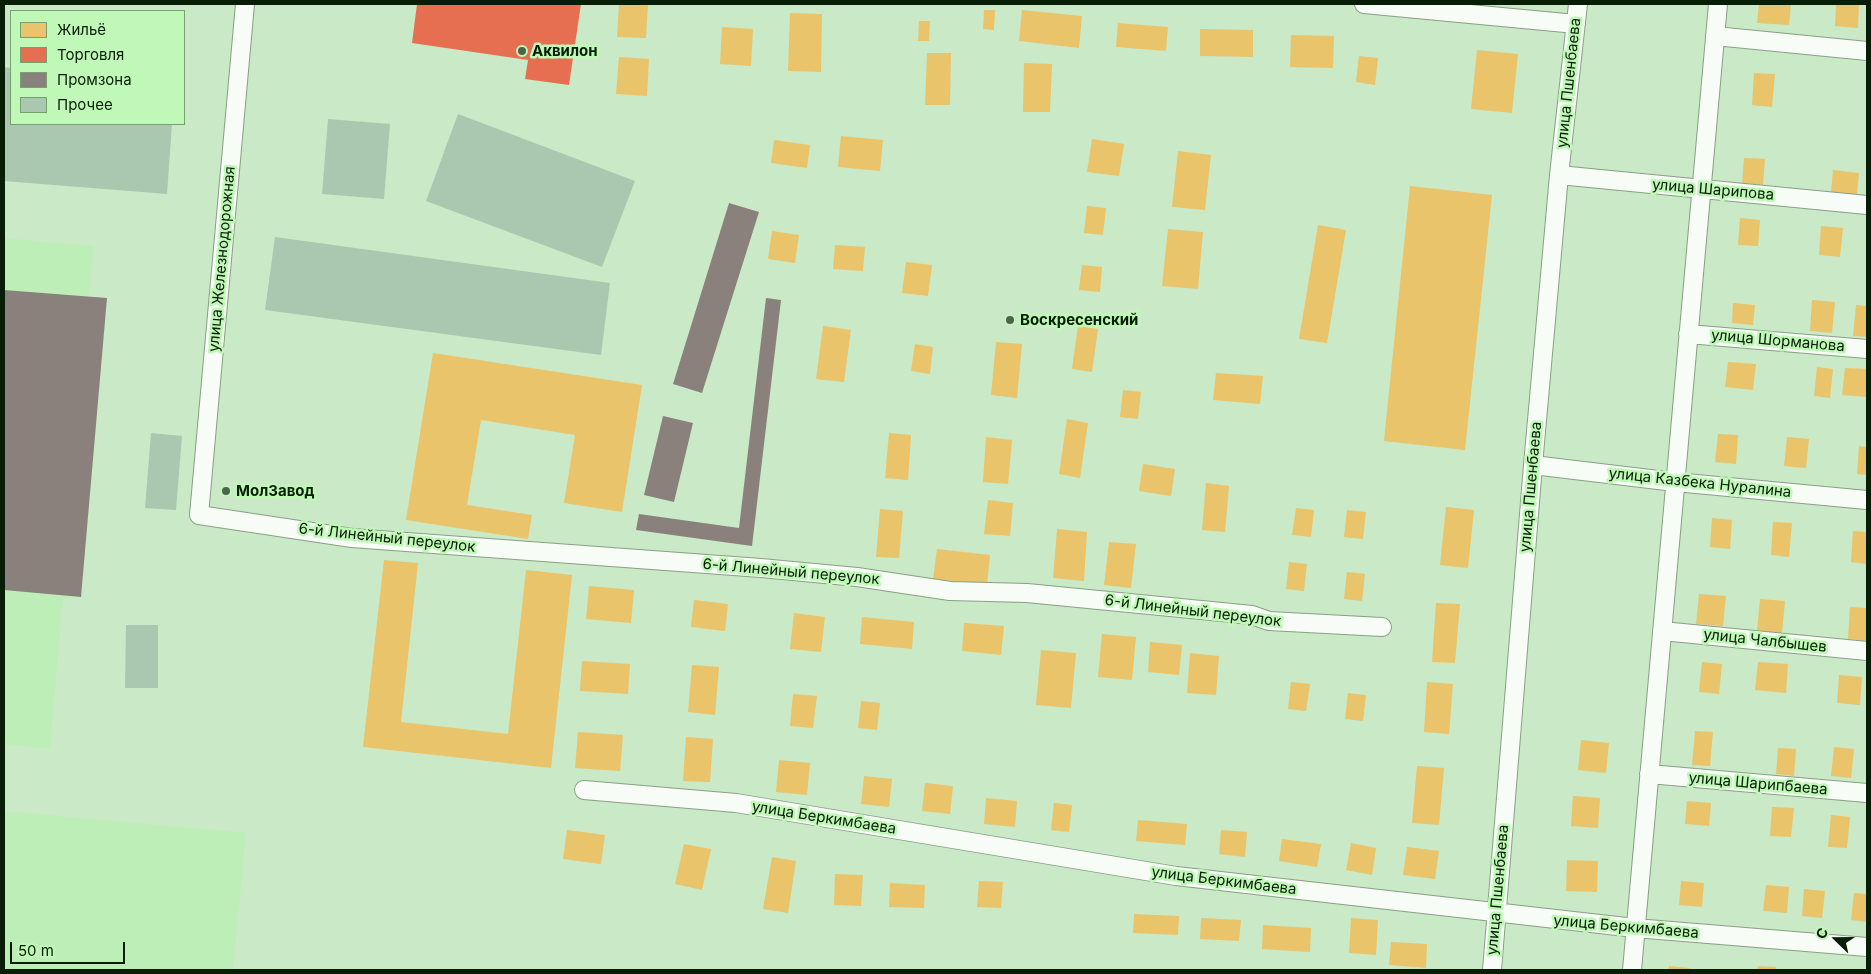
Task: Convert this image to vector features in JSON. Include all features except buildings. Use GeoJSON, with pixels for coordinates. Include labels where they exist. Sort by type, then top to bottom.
{"type":"FeatureCollection","features":[{"type":"Feature","properties":{"kind":"street","name":"улица Железнодорожная"},"geometry":{"type":"LineString","coordinates":[[199,515],[245,4]]}},
{"type":"Feature","properties":{"kind":"street"},"geometry":{"type":"LineString","coordinates":[[1364,4],[1576,24]]}},
{"type":"Feature","properties":{"kind":"street","name":"улица Пшенбаева"},"geometry":{"type":"LineString","coordinates":[[1492,970],[1533,465],[1559,175],[1578,4]]}},
{"type":"Feature","properties":{"kind":"street"},"geometry":{"type":"LineString","coordinates":[[1632,970],[1718,4]]}},
{"type":"Feature","properties":{"kind":"street"},"geometry":{"type":"LineString","coordinates":[[1715,36],[1867,51]]}},
{"type":"Feature","properties":{"kind":"street","name":"улица Шарипова"},"geometry":{"type":"LineString","coordinates":[[1559,175],[1867,205]]}},
{"type":"Feature","properties":{"kind":"street","name":"улица Шорманова"},"geometry":{"type":"LineString","coordinates":[[1688,334],[1867,349]]}},
{"type":"Feature","properties":{"kind":"street","name":"улица Казбека Нуралина"},"geometry":{"type":"LineString","coordinates":[[1533,465],[1675,482],[1867,500]]}},
{"type":"Feature","properties":{"kind":"street","name":"6-й Линейный переулок"},"geometry":{"type":"LineString","coordinates":[[199,515],[352,538],[761,568],[857,577],[950,591],[1027,593],[1252,615],[1269,621],[1382,627]]}},
{"type":"Feature","properties":{"kind":"street","name":"улица Чалбышев"},"geometry":{"type":"LineString","coordinates":[[1662,631],[1867,651]]}},
{"type":"Feature","properties":{"kind":"street","name":"улица Шарипбаева"},"geometry":{"type":"LineString","coordinates":[[1649,774],[1867,793]]}},
{"type":"Feature","properties":{"kind":"street","name":"улица Беркимбаева"},"geometry":{"type":"LineString","coordinates":[[584,790],[736,803],[1176,876],[1496,914],[1635,928],[1867,947]]}},
{"type":"Feature","properties":{"kind":"shaded area"},"geometry":{"type":"Polygon","coordinates":[[[4,238],[94,246],[78,403],[94,405],[75,599],[63,598],[50,749],[4,744],[4,238]]]}},
{"type":"Feature","properties":{"kind":"shaded area"},"geometry":{"type":"Polygon","coordinates":[[[4,811],[246,833],[233,970],[4,970],[4,811]]]}},
{"type":"Feature","properties":{"kind":"place","name":"Аквилон"},"geometry":{"type":"Point","coordinates":[522,51]}},
{"type":"Feature","properties":{"kind":"place","name":"Воскресенский"},"geometry":{"type":"Point","coordinates":[1010,320]}},
{"type":"Feature","properties":{"kind":"place","name":"МолЗавод"},"geometry":{"type":"Point","coordinates":[226,491]}}]}
